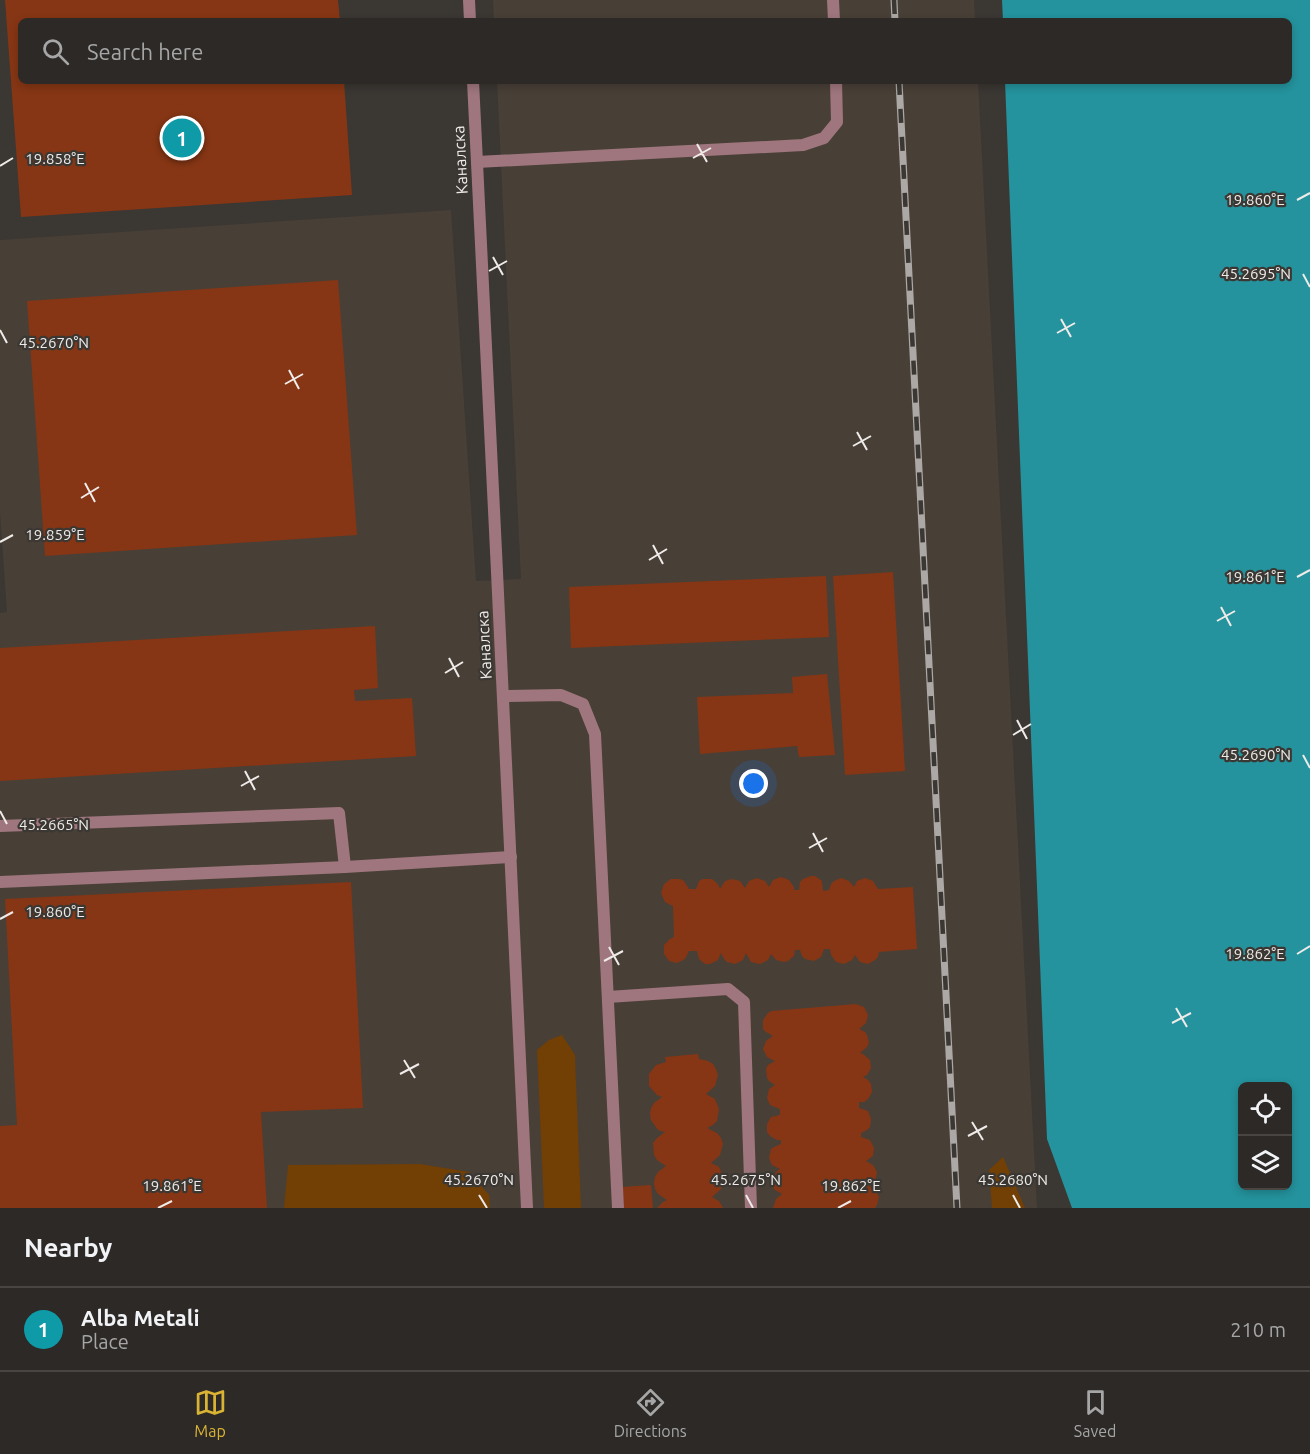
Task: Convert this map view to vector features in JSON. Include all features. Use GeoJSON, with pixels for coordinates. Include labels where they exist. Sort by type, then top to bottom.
{"type":"FeatureCollection","features":[{"type":"Feature","properties":{"kind":"street"},"geometry":{"type":"LineString","coordinates":[[469,0],[470,18]]}},
{"type":"Feature","properties":{"kind":"street"},"geometry":{"type":"LineString","coordinates":[[833,0],[834,18]]}},
{"type":"Feature","properties":{"kind":"street","name":"Каналска"},"geometry":{"type":"LineString","coordinates":[[473,84],[527,1208]]}},
{"type":"Feature","properties":{"kind":"street"},"geometry":{"type":"LineString","coordinates":[[477,162],[803,145],[824,138],[837,122],[836,84]]}},
{"type":"Feature","properties":{"kind":"street"},"geometry":{"type":"LineString","coordinates":[[503,696],[561,695],[583,704],[595,734],[618,1208]]}},
{"type":"Feature","properties":{"kind":"street"},"geometry":{"type":"LineString","coordinates":[[0,826],[339,813],[345,867]]}},
{"type":"Feature","properties":{"kind":"street"},"geometry":{"type":"LineString","coordinates":[[0,882],[345,867],[511,857]]}},
{"type":"Feature","properties":{"kind":"street"},"geometry":{"type":"LineString","coordinates":[[608,996],[728,989],[744,1002],[752,1208]]}},
{"type":"Feature","properties":{"kind":"shaded area"},"geometry":{"type":"Polygon","coordinates":[[[493,0],[974,0],[975,18],[494,18],[493,0]]]}},
{"type":"Feature","properties":{"kind":"shaded area"},"geometry":{"type":"Polygon","coordinates":[[[497,84],[978,84],[1037,1208],[0,1208],[0,613],[7,612],[0,512],[0,240],[451,210],[476,581],[521,579],[497,84]]]}},
{"type":"Feature","properties":{"kind":"shaded area"},"geometry":{"type":"Polygon","coordinates":[[[562,1035],[575,1055],[581,1208],[544,1208],[537,1050],[549,1040],[562,1035]]]}},
{"type":"Feature","properties":{"kind":"shaded area"},"geometry":{"type":"Polygon","coordinates":[[[1003,1157],[1025,1208],[992,1208],[989,1170],[1003,1157]]]}},
{"type":"Feature","properties":{"kind":"shaded area"},"geometry":{"type":"Polygon","coordinates":[[[420,1164],[469,1172],[489,1195],[490,1208],[284,1208],[288,1165],[420,1164]]]}},
{"type":"Feature","properties":{"kind":"water"},"geometry":{"type":"Polygon","coordinates":[[[1002,0],[1310,0],[1310,1208],[1072,1208],[1047,1139],[1005,84],[1292,84],[1292,18],[1003,18],[1002,0]]]}},
{"type":"Feature","properties":{"kind":"building"},"geometry":{"type":"Polygon","coordinates":[[[5,0],[338,0],[340,18],[18,18],[18,84],[344,84],[352,195],[21,217],[5,0]]]}},
{"type":"Feature","properties":{"kind":"building"},"geometry":{"type":"Polygon","coordinates":[[[338,280],[357,535],[45,556],[27,301],[338,280]]]}},
{"type":"Feature","properties":{"kind":"building"},"geometry":{"type":"Polygon","coordinates":[[[893,572],[905,771],[845,775],[833,576],[893,572]]]}},
{"type":"Feature","properties":{"kind":"building"},"geometry":{"type":"Polygon","coordinates":[[[826,576],[829,637],[571,648],[569,587],[826,576]]]}},
{"type":"Feature","properties":{"kind":"building"},"geometry":{"type":"Polygon","coordinates":[[[375,626],[378,688],[354,690],[355,701],[412,698],[416,756],[0,781],[0,648],[375,626]]]}},
{"type":"Feature","properties":{"kind":"building"},"geometry":{"type":"Polygon","coordinates":[[[827,674],[835,755],[799,757],[797,746],[700,754],[697,697],[793,693],[792,677],[827,674]]]}},
{"type":"Feature","properties":{"kind":"building"},"geometry":{"type":"Polygon","coordinates":[[[811,876],[822,881],[823,891],[829,890],[834,881],[841,878],[849,881],[854,887],[857,881],[865,878],[873,881],[878,889],[913,887],[917,949],[879,952],[878,957],[868,964],[860,962],[855,955],[852,960],[844,964],[836,962],[830,949],[824,949],[821,957],[814,961],[805,959],[800,950],[795,950],[794,956],[788,961],[776,960],[771,954],[768,960],[760,964],[751,962],[746,953],[743,960],[735,964],[727,962],[721,953],[718,960],[710,964],[705,964],[699,959],[697,951],[689,951],[685,959],[677,963],[669,961],[664,954],[664,945],[674,937],[673,906],[665,902],[661,893],[664,884],[671,879],[680,879],[689,889],[696,889],[699,881],[712,879],[720,889],[725,881],[732,879],[740,881],[745,888],[749,881],[757,878],[765,881],[769,887],[773,880],[781,877],[789,880],[794,890],[799,890],[800,882],[811,876]]]}},
{"type":"Feature","properties":{"kind":"building"},"geometry":{"type":"Polygon","coordinates":[[[351,882],[363,1108],[261,1112],[267,1208],[0,1208],[0,1126],[17,1125],[5,899],[351,882]]]}},
{"type":"Feature","properties":{"kind":"building"},"geometry":{"type":"Polygon","coordinates":[[[856,1004],[864,1007],[868,1015],[866,1023],[859,1029],[865,1032],[869,1043],[860,1053],[870,1060],[871,1068],[863,1077],[871,1084],[872,1092],[868,1099],[859,1102],[859,1108],[868,1111],[871,1119],[870,1127],[861,1133],[861,1137],[870,1140],[874,1148],[873,1156],[866,1161],[873,1165],[877,1172],[875,1181],[868,1186],[879,1197],[877,1205],[875,1208],[773,1208],[776,1199],[782,1194],[772,1186],[772,1178],[780,1169],[772,1165],[769,1158],[771,1149],[781,1144],[781,1140],[770,1136],[767,1132],[767,1124],[771,1117],[780,1115],[780,1109],[770,1105],[767,1098],[769,1089],[775,1085],[767,1078],[766,1069],[775,1061],[767,1057],[763,1049],[766,1041],[773,1036],[763,1029],[763,1020],[771,1011],[856,1004]]]}},
{"type":"Feature","properties":{"kind":"building"},"geometry":{"type":"Polygon","coordinates":[[[698,1054],[699,1059],[713,1064],[718,1075],[715,1086],[706,1094],[715,1099],[719,1109],[717,1121],[707,1128],[717,1133],[723,1144],[720,1155],[711,1163],[719,1167],[724,1178],[721,1189],[712,1197],[719,1201],[723,1208],[657,1208],[667,1200],[655,1189],[655,1177],[666,1166],[654,1155],[653,1143],[665,1132],[658,1130],[651,1120],[651,1108],[662,1097],[649,1086],[649,1074],[656,1065],[666,1062],[665,1057],[698,1054]]]}},
{"type":"Feature","properties":{"kind":"building"},"geometry":{"type":"Polygon","coordinates":[[[651,1185],[653,1208],[624,1208],[622,1187],[651,1185]]]}},
{"type":"Feature","properties":{"kind":"railway"},"geometry":{"type":"LineString","coordinates":[[894,0],[895,18]]}},
{"type":"Feature","properties":{"kind":"railway"},"geometry":{"type":"LineString","coordinates":[[899,84],[957,1208]]}},
{"type":"Feature","properties":{"kind":"place","name":"Alba Metali"},"geometry":{"type":"Point","coordinates":[182,138]}}]}
